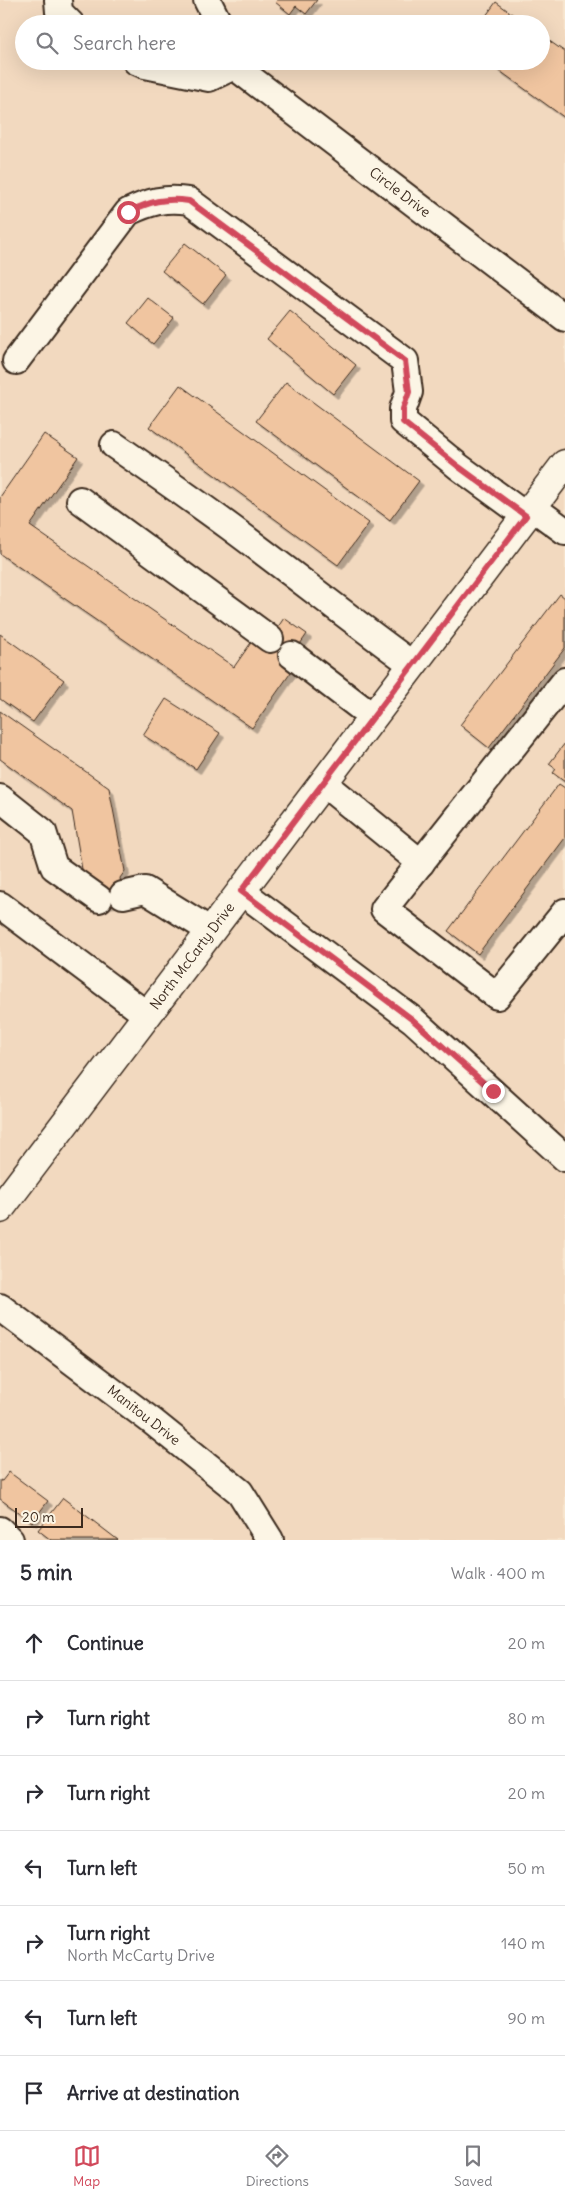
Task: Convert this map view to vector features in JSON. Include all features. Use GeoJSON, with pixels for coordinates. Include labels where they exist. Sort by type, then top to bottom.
{"type":"FeatureCollection","features":[{"type":"Feature","properties":{"kind":"main road","name":"North McCarty Drive"},"geometry":{"type":"LineString","coordinates":[[0,1209],[565,464]]}},
{"type":"Feature","properties":{"kind":"street"},"geometry":{"type":"LineString","coordinates":[[58,0],[60,12],[63,15]]}},
{"type":"Feature","properties":{"kind":"street"},"geometry":{"type":"LineString","coordinates":[[207,0],[214,15]]}},
{"type":"Feature","properties":{"kind":"street","name":"Circle Drive"},"geometry":{"type":"LineString","coordinates":[[170,70],[210,78],[223,70]]}},
{"type":"Feature","properties":{"kind":"street","name":"Circle Drive"},"geometry":{"type":"LineString","coordinates":[[243,70],[565,318]]}},
{"type":"Feature","properties":{"kind":"street"},"geometry":{"type":"LineString","coordinates":[[16,360],[128,212],[152,201],[172,198],[189,201],[405,361],[409,392],[403,409],[403,422],[459,467],[565,531]]}},
{"type":"Feature","properties":{"kind":"street"},"geometry":{"type":"LineString","coordinates":[[114,445],[228,526],[317,592],[339,612],[413,665]]}},
{"type":"Feature","properties":{"kind":"street"},"geometry":{"type":"LineString","coordinates":[[80,500],[270,639]]}},
{"type":"Feature","properties":{"kind":"street"},"geometry":{"type":"LineString","coordinates":[[292,655],[372,717]]}},
{"type":"Feature","properties":{"kind":"street"},"geometry":{"type":"LineString","coordinates":[[565,681],[384,909],[497,996],[565,912]]}},
{"type":"Feature","properties":{"kind":"street"},"geometry":{"type":"LineString","coordinates":[[323,784],[421,863]]}},
{"type":"Feature","properties":{"kind":"street"},"geometry":{"type":"LineString","coordinates":[[0,798],[43,832],[54,867],[111,897],[146,890],[211,931]]}},
{"type":"Feature","properties":{"kind":"street"},"geometry":{"type":"LineString","coordinates":[[241,891],[413,1020],[565,1158]]}},
{"type":"Feature","properties":{"kind":"street"},"geometry":{"type":"LineString","coordinates":[[0,905],[147,1015]]}},
{"type":"Feature","properties":{"kind":"street","name":"Manitou Drive"},"geometry":{"type":"LineString","coordinates":[[0,1306],[153,1422],[240,1492],[270,1540]]}},
{"type":"Feature","properties":{"kind":"street"},"geometry":{"type":"LineString","coordinates":[[0,1530],[10,1540]]}},
{"type":"Feature","properties":{"kind":"shaded area"},"geometry":{"type":"Polygon","coordinates":[[[0,0],[565,0],[565,1540],[0,1540],[0,0]]]}},
{"type":"Feature","properties":{"kind":"building"},"geometry":{"type":"Polygon","coordinates":[[[277,0],[317,0],[306,14],[296,6],[290,14],[275,2],[277,0]]]}},
{"type":"Feature","properties":{"kind":"building"},"geometry":{"type":"Polygon","coordinates":[[[496,2],[514,15],[487,15],[496,2]]]}},
{"type":"Feature","properties":{"kind":"building"},"geometry":{"type":"Polygon","coordinates":[[[550,41],[565,52],[565,118],[498,70],[550,70],[550,41]]]}},
{"type":"Feature","properties":{"kind":"building"},"geometry":{"type":"Polygon","coordinates":[[[185,243],[226,275],[203,304],[162,271],[185,243]]]}},
{"type":"Feature","properties":{"kind":"building"},"geometry":{"type":"Polygon","coordinates":[[[148,298],[174,318],[153,344],[128,323],[148,298]]]}},
{"type":"Feature","properties":{"kind":"building"},"geometry":{"type":"Polygon","coordinates":[[[290,311],[356,365],[333,394],[267,339],[290,311]]]}},
{"type":"Feature","properties":{"kind":"building"},"geometry":{"type":"Polygon","coordinates":[[[286,382],[419,481],[390,520],[256,421],[286,382]]]}},
{"type":"Feature","properties":{"kind":"building"},"geometry":{"type":"Polygon","coordinates":[[[180,385],[369,523],[338,565],[149,427],[180,385]]]}},
{"type":"Feature","properties":{"kind":"building"},"geometry":{"type":"Polygon","coordinates":[[[44,434],[78,457],[30,526],[234,667],[255,637],[266,645],[284,618],[307,634],[287,663],[294,668],[252,728],[0,554],[0,497],[44,434]]]}},
{"type":"Feature","properties":{"kind":"building"},"geometry":{"type":"Polygon","coordinates":[[[560,594],[565,598],[565,648],[489,748],[460,725],[560,594]]]}},
{"type":"Feature","properties":{"kind":"building"},"geometry":{"type":"Polygon","coordinates":[[[0,634],[64,680],[33,722],[0,699],[0,634]]]}},
{"type":"Feature","properties":{"kind":"building"},"geometry":{"type":"Polygon","coordinates":[[[166,699],[220,733],[196,769],[143,735],[166,699]]]}},
{"type":"Feature","properties":{"kind":"building"},"geometry":{"type":"Polygon","coordinates":[[[0,711],[109,788],[125,871],[120,878],[124,900],[100,905],[83,875],[72,811],[0,759],[0,711]]]}},
{"type":"Feature","properties":{"kind":"building"},"geometry":{"type":"Polygon","coordinates":[[[565,743],[565,782],[553,773],[556,769],[549,764],[565,743]]]}},
{"type":"Feature","properties":{"kind":"building"},"geometry":{"type":"Polygon","coordinates":[[[559,784],[565,788],[565,838],[478,954],[448,931],[559,784]]]}},
{"type":"Feature","properties":{"kind":"building"},"geometry":{"type":"Polygon","coordinates":[[[9,1472],[48,1501],[32,1522],[0,1499],[0,1480],[2,1481],[9,1472]]]}},
{"type":"Feature","properties":{"kind":"building"},"geometry":{"type":"Polygon","coordinates":[[[63,1498],[118,1540],[51,1540],[38,1530],[63,1498]]]}},
{"type":"Feature","properties":{"kind":"route"},"geometry":{"type":"LineString","coordinates":[[128,212],[152,201],[172,198],[189,201],[405,361],[409,377],[409,392],[403,409],[403,422],[459,467],[526,516],[241,891],[413,1020],[493,1091]]}}]}
